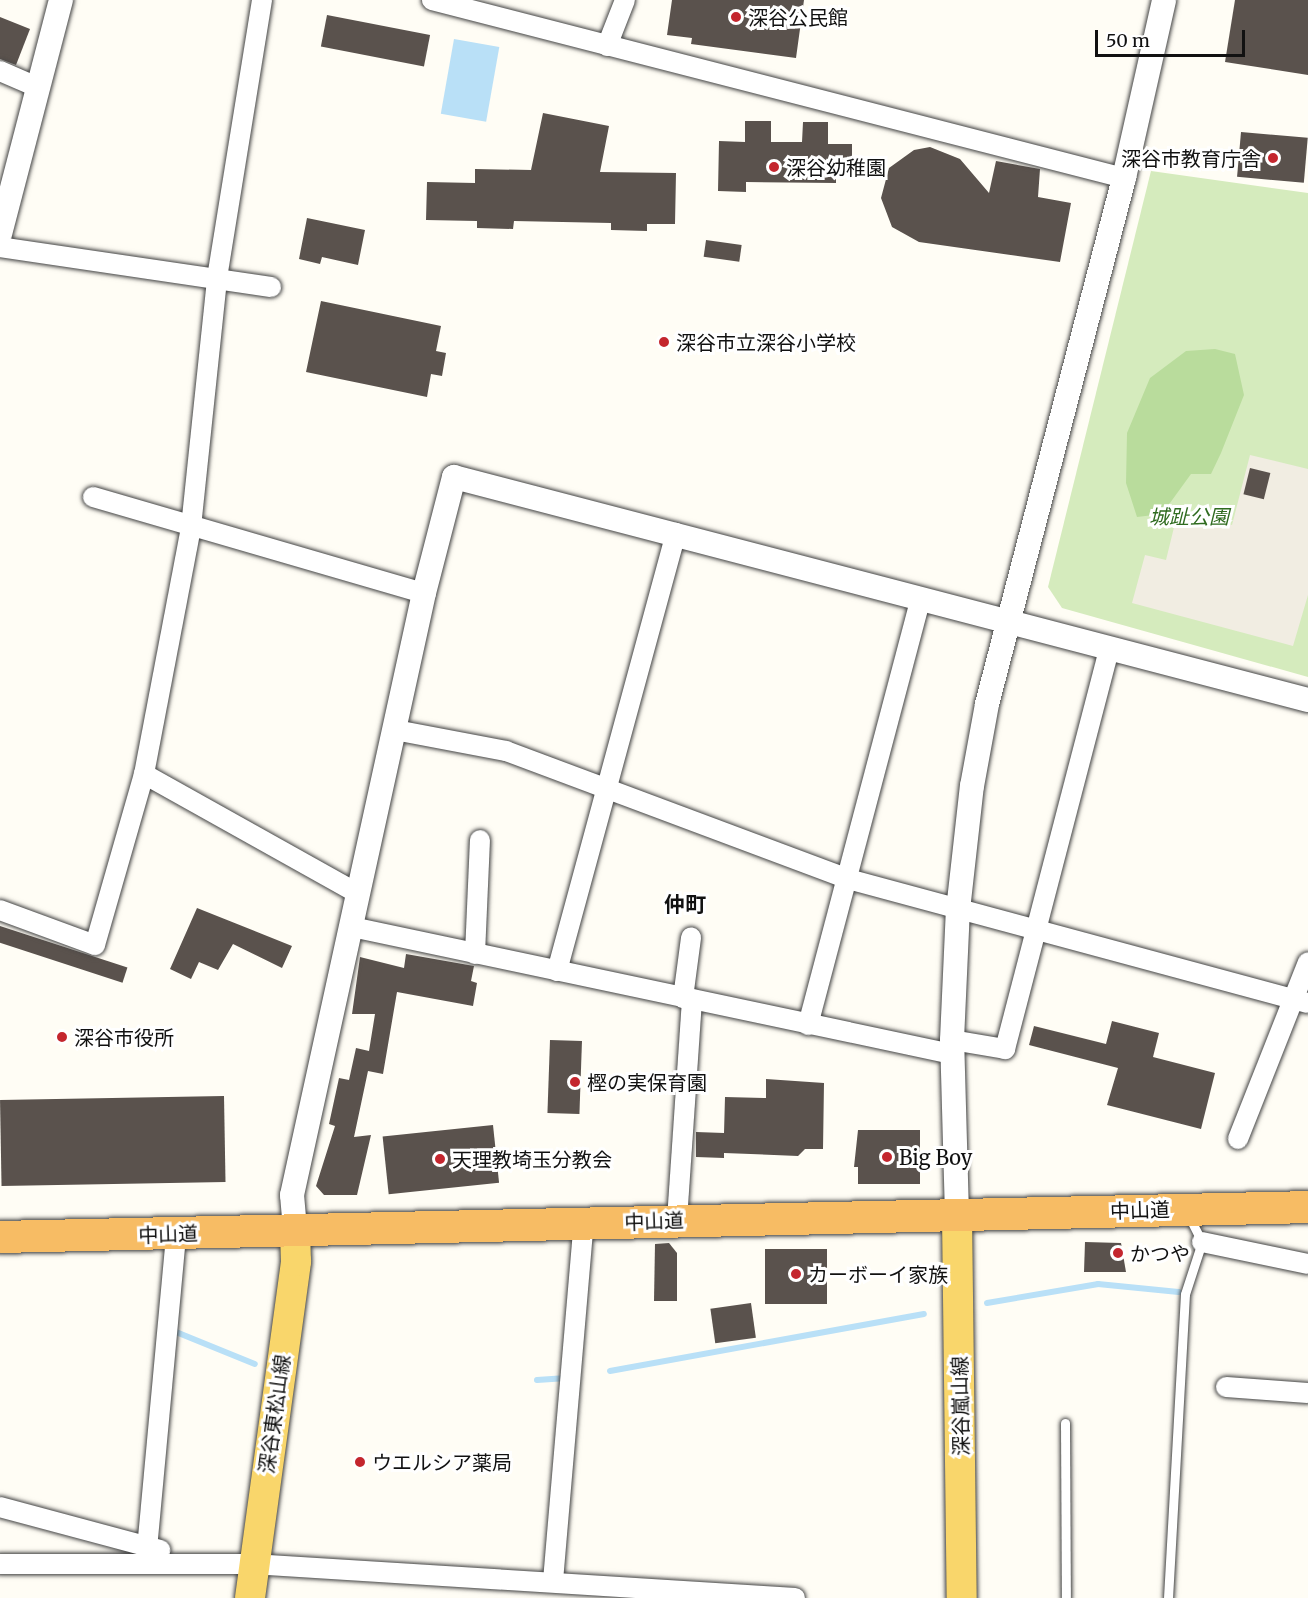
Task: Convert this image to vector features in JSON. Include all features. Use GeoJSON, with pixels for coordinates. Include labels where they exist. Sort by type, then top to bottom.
{"type":"FeatureCollection","features":[{"type":"Feature","properties":{"kind":"highway","name":"中山道"},"geometry":{"type":"LineString","coordinates":[[0,1237],[1308,1207]]}},
{"type":"Feature","properties":{"kind":"main road","name":"深谷嵐山線"},"geometry":{"type":"LineString","coordinates":[[957,1215],[962,1598]]}},
{"type":"Feature","properties":{"kind":"main road","name":"深谷東松山線"},"geometry":{"type":"LineString","coordinates":[[250,1598],[252,1564],[296,1261],[295,1229]]}},
{"type":"Feature","properties":{"kind":"street"},"geometry":{"type":"LineString","coordinates":[[0,910],[95,945],[144,774],[191,527],[218,278],[262,0]]}},
{"type":"Feature","properties":{"kind":"street"},"geometry":{"type":"LineString","coordinates":[[432,0],[460,3],[607,46],[1124,178]]}},
{"type":"Feature","properties":{"kind":"street"},"geometry":{"type":"LineString","coordinates":[[607,46],[625,0]]}},
{"type":"Feature","properties":{"kind":"street"},"geometry":{"type":"LineString","coordinates":[[957,1215],[952,1047],[958,910],[972,786],[1009,621],[1124,178],[1164,0]]}},
{"type":"Feature","properties":{"kind":"street"},"geometry":{"type":"LineString","coordinates":[[0,234],[37,87],[53,6]]}},
{"type":"Feature","properties":{"kind":"street"},"geometry":{"type":"LineString","coordinates":[[0,71],[37,87]]}},
{"type":"Feature","properties":{"kind":"street"},"geometry":{"type":"LineString","coordinates":[[0,247],[271,287]]}},
{"type":"Feature","properties":{"kind":"street"},"geometry":{"type":"LineString","coordinates":[[295,1229],[292,1195],[424,593],[454,477],[676,533],[1308,700]]}},
{"type":"Feature","properties":{"kind":"street"},"geometry":{"type":"LineString","coordinates":[[93,497],[424,593]]}},
{"type":"Feature","properties":{"kind":"street"},"geometry":{"type":"LineString","coordinates":[[557,971],[676,533]]}},
{"type":"Feature","properties":{"kind":"street"},"geometry":{"type":"LineString","coordinates":[[808,1025],[921,598]]}},
{"type":"Feature","properties":{"kind":"street"},"geometry":{"type":"LineString","coordinates":[[352,927],[808,1025],[952,1047],[1005,1049],[1034,930],[1110,647]]}},
{"type":"Feature","properties":{"kind":"street"},"geometry":{"type":"LineString","coordinates":[[395,730],[506,752],[606,785],[848,879],[1300,1001]]}},
{"type":"Feature","properties":{"kind":"street"},"geometry":{"type":"LineString","coordinates":[[144,774],[359,894]]}},
{"type":"Feature","properties":{"kind":"street"},"geometry":{"type":"LineString","coordinates":[[475,954],[480,840]]}},
{"type":"Feature","properties":{"kind":"street"},"geometry":{"type":"LineString","coordinates":[[677,1220],[691,938]]}},
{"type":"Feature","properties":{"kind":"street"},"geometry":{"type":"LineString","coordinates":[[1238,1139],[1300,1001],[1308,962]]}},
{"type":"Feature","properties":{"kind":"street"},"geometry":{"type":"LineString","coordinates":[[553,1581],[584,1223]]}},
{"type":"Feature","properties":{"kind":"street"},"geometry":{"type":"LineString","coordinates":[[147,1549],[176,1234]]}},
{"type":"Feature","properties":{"kind":"street"},"geometry":{"type":"LineString","coordinates":[[1202,1242],[1308,1264]]}},
{"type":"Feature","properties":{"kind":"street"},"geometry":{"type":"LineString","coordinates":[[1226,1387],[1308,1393]]}},
{"type":"Feature","properties":{"kind":"street"},"geometry":{"type":"LineString","coordinates":[[0,1507],[147,1549],[252,1564]]}},
{"type":"Feature","properties":{"kind":"street"},"geometry":{"type":"LineString","coordinates":[[0,1564],[252,1564],[553,1581],[795,1598]]}},
{"type":"Feature","properties":{"kind":"lane"},"geometry":{"type":"LineString","coordinates":[[1168,1598],[1185,1294],[1202,1242],[1185,1209]]}},
{"type":"Feature","properties":{"kind":"lane"},"geometry":{"type":"LineString","coordinates":[[1065,1423],[1066,1598]]}},
{"type":"Feature","properties":{"kind":"green space","name":"城趾公園"},"geometry":{"type":"Polygon","coordinates":[[[1151,171],[1308,193],[1308,677],[1062,608],[1048,587],[1151,171]]]}},
{"type":"Feature","properties":{"kind":"green space"},"geometry":{"type":"Polygon","coordinates":[[[1215,349],[1235,354],[1244,395],[1221,453],[1211,474],[1191,474],[1162,514],[1137,517],[1126,483],[1127,433],[1150,378],[1186,351],[1215,349]]]}},
{"type":"Feature","properties":{"kind":"shaded area"},"geometry":{"type":"Polygon","coordinates":[[[1250,455],[1308,469],[1308,595],[1293,646],[1132,603],[1145,555],[1166,560],[1178,511],[1232,525],[1250,455]]]}},
{"type":"Feature","properties":{"kind":"water"},"geometry":{"type":"Polygon","coordinates":[[[454,39],[499,47],[486,122],[441,114],[454,39]]]}},
{"type":"Feature","properties":{"kind":"building","name":"深谷公民館"},"geometry":{"type":"Polygon","coordinates":[[[672,0],[804,0],[796,58],[691,44],[692,38],[667,35],[672,0]]]}},
{"type":"Feature","properties":{"kind":"building"},"geometry":{"type":"Polygon","coordinates":[[[1235,0],[1308,0],[1308,75],[1225,62],[1235,0]]]}},
{"type":"Feature","properties":{"kind":"building"},"geometry":{"type":"Polygon","coordinates":[[[327,15],[430,35],[424,66],[321,46],[327,15]]]}},
{"type":"Feature","properties":{"kind":"building"},"geometry":{"type":"Polygon","coordinates":[[[0,17],[30,29],[16,65],[0,59],[0,17]]]}},
{"type":"Feature","properties":{"kind":"building"},"geometry":{"type":"Polygon","coordinates":[[[543,113],[609,126],[600,172],[676,173],[675,224],[647,224],[647,231],[611,230],[611,223],[514,221],[513,229],[477,228],[477,221],[426,220],[427,182],[475,183],[475,169],[531,170],[543,113]]]}},
{"type":"Feature","properties":{"kind":"building"},"geometry":{"type":"Polygon","coordinates":[[[745,121],[771,121],[771,142],[802,142],[803,122],[828,122],[828,144],[852,144],[852,174],[836,174],[836,183],[746,182],[746,192],[718,191],[719,141],[745,142],[745,121]]]}},
{"type":"Feature","properties":{"kind":"building","name":"深谷市教育庁舎"},"geometry":{"type":"Polygon","coordinates":[[[1241,132],[1308,138],[1304,183],[1237,177],[1241,132]]]}},
{"type":"Feature","properties":{"kind":"building"},"geometry":{"type":"Polygon","coordinates":[[[930,147],[960,159],[989,193],[996,161],[1040,169],[1038,197],[1071,203],[1060,262],[919,242],[892,227],[881,198],[889,168],[914,150],[930,147]]]}},
{"type":"Feature","properties":{"kind":"building"},"geometry":{"type":"Polygon","coordinates":[[[307,218],[365,230],[358,265],[322,257],[320,264],[299,259],[307,218]]]}},
{"type":"Feature","properties":{"kind":"building"},"geometry":{"type":"Polygon","coordinates":[[[706,240],[742,245],[739,262],[704,257],[706,240]]]}},
{"type":"Feature","properties":{"kind":"building"},"geometry":{"type":"Polygon","coordinates":[[[321,301],[441,326],[436,351],[446,353],[442,376],[431,374],[427,397],[306,372],[321,301]]]}},
{"type":"Feature","properties":{"kind":"building"},"geometry":{"type":"Polygon","coordinates":[[[1250,468],[1270,473],[1264,499],[1243,494],[1250,468]]]}},
{"type":"Feature","properties":{"kind":"building"},"geometry":{"type":"Polygon","coordinates":[[[197,908],[292,946],[282,968],[233,944],[218,970],[199,962],[191,979],[170,969],[197,908]]]}},
{"type":"Feature","properties":{"kind":"building"},"geometry":{"type":"Polygon","coordinates":[[[0,926],[127,967],[122,983],[0,943],[0,926]]]}},
{"type":"Feature","properties":{"kind":"building"},"geometry":{"type":"Polygon","coordinates":[[[406,954],[474,966],[471,981],[477,983],[473,1006],[397,992],[383,1074],[368,1071],[354,1137],[371,1135],[357,1195],[324,1195],[316,1186],[335,1126],[329,1124],[339,1078],[349,1080],[356,1048],[369,1051],[375,1014],[352,1014],[360,957],[404,968],[406,954]]]}},
{"type":"Feature","properties":{"kind":"building"},"geometry":{"type":"Polygon","coordinates":[[[1112,1021],[1159,1033],[1153,1057],[1215,1073],[1201,1129],[1107,1105],[1118,1068],[1029,1045],[1034,1026],[1106,1044],[1112,1021]]]}},
{"type":"Feature","properties":{"kind":"building"},"geometry":{"type":"Polygon","coordinates":[[[550,1040],[582,1041],[579,1114],[547,1113],[550,1040]]]}},
{"type":"Feature","properties":{"kind":"building"},"geometry":{"type":"Polygon","coordinates":[[[766,1079],[824,1083],[823,1149],[805,1149],[798,1156],[724,1153],[724,1158],[696,1157],[696,1132],[724,1133],[725,1097],[766,1098],[766,1079]]]}},
{"type":"Feature","properties":{"kind":"building","name":"深谷市役所"},"geometry":{"type":"Polygon","coordinates":[[[224,1096],[226,1182],[2,1186],[0,1100],[224,1096]]]}},
{"type":"Feature","properties":{"kind":"building","name":"天理教埼玉分教会"},"geometry":{"type":"Polygon","coordinates":[[[493,1125],[499,1183],[389,1194],[383,1137],[493,1125]]]}},
{"type":"Feature","properties":{"kind":"building","name":"Big Boy"},"geometry":{"type":"Polygon","coordinates":[[[858,1130],[920,1130],[920,1184],[858,1184],[858,1167],[854,1167],[858,1130]]]}},
{"type":"Feature","properties":{"kind":"building"},"geometry":{"type":"Polygon","coordinates":[[[1085,1242],[1121,1243],[1126,1272],[1084,1272],[1085,1242]]]}},
{"type":"Feature","properties":{"kind":"building"},"geometry":{"type":"Polygon","coordinates":[[[669,1243],[677,1253],[677,1301],[654,1301],[655,1244],[669,1243]]]}},
{"type":"Feature","properties":{"kind":"building","name":"カーボーイ家族"},"geometry":{"type":"Polygon","coordinates":[[[765,1249],[827,1249],[827,1304],[765,1304],[765,1249]]]}},
{"type":"Feature","properties":{"kind":"building"},"geometry":{"type":"Polygon","coordinates":[[[751,1303],[756,1338],[715,1343],[710,1309],[751,1303]]]}},
{"type":"Feature","properties":{"kind":"waterway"},"geometry":{"type":"LineString","coordinates":[[987,1303],[1098,1284],[1179,1292]]}},
{"type":"Feature","properties":{"kind":"waterway"},"geometry":{"type":"LineString","coordinates":[[610,1371],[924,1314]]}},
{"type":"Feature","properties":{"kind":"waterway"},"geometry":{"type":"LineString","coordinates":[[176,1332],[255,1364]]}},
{"type":"Feature","properties":{"kind":"waterway"},"geometry":{"type":"LineString","coordinates":[[537,1380],[563,1378]]}},
{"type":"Feature","properties":{"kind":"place","name":"深谷公民館"},"geometry":{"type":"Point","coordinates":[736,17]}},
{"type":"Feature","properties":{"kind":"place","name":"深谷市教育庁舎"},"geometry":{"type":"Point","coordinates":[1273,158]}},
{"type":"Feature","properties":{"kind":"place","name":"深谷幼稚園"},"geometry":{"type":"Point","coordinates":[774,167]}},
{"type":"Feature","properties":{"kind":"place","name":"深谷市立深谷小学校"},"geometry":{"type":"Point","coordinates":[664,342]}},
{"type":"Feature","properties":{"kind":"place","name":"深谷市役所"},"geometry":{"type":"Point","coordinates":[62,1037]}},
{"type":"Feature","properties":{"kind":"place","name":"樫の実保育園"},"geometry":{"type":"Point","coordinates":[575,1082]}},
{"type":"Feature","properties":{"kind":"place","name":"Big Boy"},"geometry":{"type":"Point","coordinates":[887,1157]}},
{"type":"Feature","properties":{"kind":"place","name":"天理教埼玉分教会"},"geometry":{"type":"Point","coordinates":[440,1159]}},
{"type":"Feature","properties":{"kind":"place","name":"かつや"},"geometry":{"type":"Point","coordinates":[1118,1253]}},
{"type":"Feature","properties":{"kind":"place","name":"カーボーイ家族"},"geometry":{"type":"Point","coordinates":[796,1274]}},
{"type":"Feature","properties":{"kind":"place","name":"ウエルシア薬局"},"geometry":{"type":"Point","coordinates":[360,1462]}},
{"type":"Feature","properties":{"kind":"district","name":"仲町"},"geometry":{"type":"Point","coordinates":[685,905]}}]}
